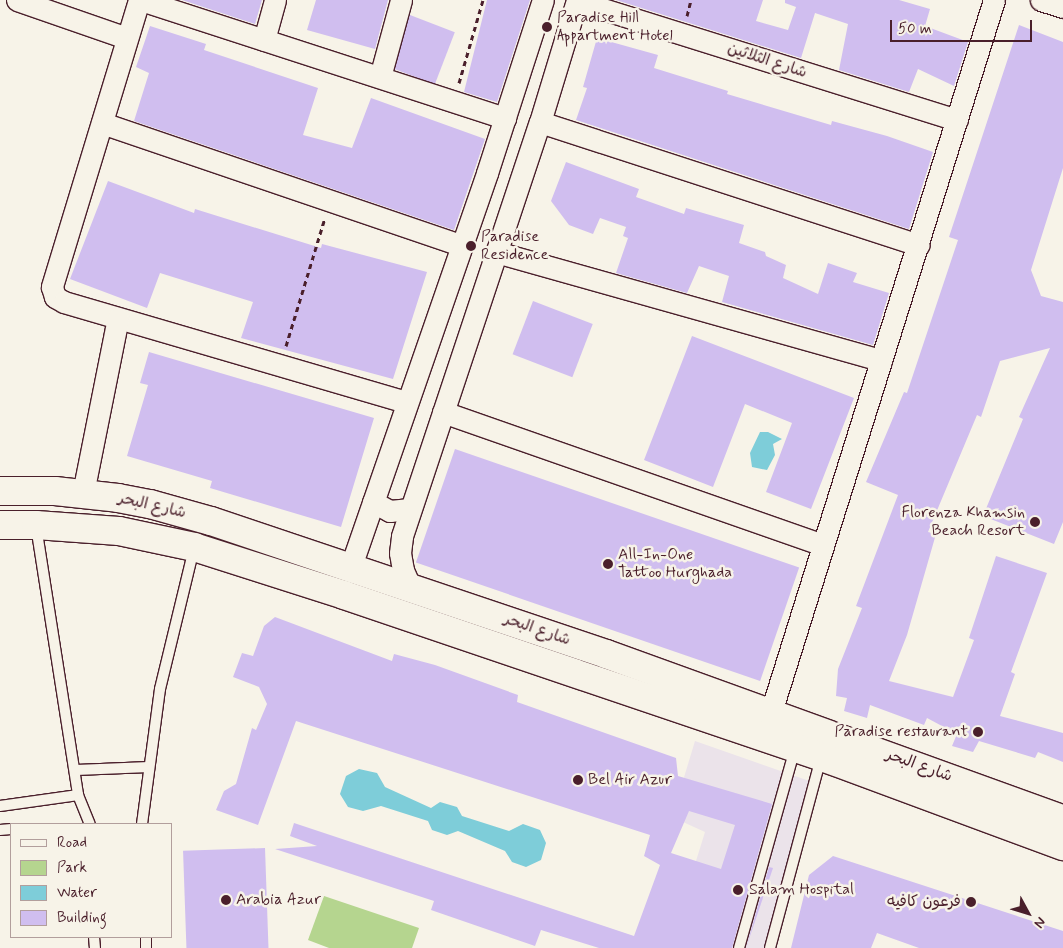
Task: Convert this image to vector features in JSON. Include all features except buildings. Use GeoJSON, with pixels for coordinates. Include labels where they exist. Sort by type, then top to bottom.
{"type":"FeatureCollection","features":[{"type":"Feature","properties":{"kind":"main road","name":"شارع البحر"},"geometry":{"type":"LineString","coordinates":[[0,491],[83,493],[150,504],[180,512],[410,586],[1061,816]]}},
{"type":"Feature","properties":{"kind":"main road","name":"شارع البحر"},"geometry":{"type":"LineString","coordinates":[[0,524],[119,531],[194,547],[354,598],[822,757],[1063,846]]}},
{"type":"Feature","properties":{"kind":"street"},"geometry":{"type":"LineString","coordinates":[[406,402],[59,300],[53,293],[52,288],[140,0],[505,118]]}},
{"type":"Feature","properties":{"kind":"street"},"geometry":{"type":"LineString","coordinates":[[264,40],[275,0]]}},
{"type":"Feature","properties":{"kind":"street"},"geometry":{"type":"LineString","coordinates":[[380,77],[401,0]]}},
{"type":"Feature","properties":{"kind":"street"},"geometry":{"type":"LineString","coordinates":[[351,566],[460,245],[487,173],[543,0]]}},
{"type":"Feature","properties":{"kind":"street"},"geometry":{"type":"LineString","coordinates":[[410,586],[403,570],[400,553],[402,536],[540,122],[577,0]]}},
{"type":"Feature","properties":{"kind":"street","name":"شارع الثلاثين"},"geometry":{"type":"LineString","coordinates":[[577,0],[957,120]]}},
{"type":"Feature","properties":{"kind":"street"},"geometry":{"type":"LineString","coordinates":[[771,712],[994,0]]}},
{"type":"Feature","properties":{"kind":"street"},"geometry":{"type":"LineString","coordinates":[[1041,0],[1063,7]]}},
{"type":"Feature","properties":{"kind":"street"},"geometry":{"type":"LineString","coordinates":[[21,1],[128,38]]}},
{"type":"Feature","properties":{"kind":"street"},"geometry":{"type":"LineString","coordinates":[[540,122],[918,245]]}},
{"type":"Feature","properties":{"kind":"street"},"geometry":{"type":"LineString","coordinates":[[102,123],[460,245]]}},
{"type":"Feature","properties":{"kind":"street"},"geometry":{"type":"LineString","coordinates":[[487,173],[518,185]]}},
{"type":"Feature","properties":{"kind":"street"},"geometry":{"type":"LineString","coordinates":[[496,252],[881,360]]}},
{"type":"Feature","properties":{"kind":"street"},"geometry":{"type":"LineString","coordinates":[[83,493],[118,318]]}},
{"type":"Feature","properties":{"kind":"street"},"geometry":{"type":"LineString","coordinates":[[443,412],[823,545]]}},
{"type":"Feature","properties":{"kind":"street"},"geometry":{"type":"LineString","coordinates":[[373,502],[390,511],[410,509]]}},
{"type":"Feature","properties":{"kind":"lane"},"geometry":{"type":"LineString","coordinates":[[36,525],[76,770],[78,795],[90,823]]}},
{"type":"Feature","properties":{"kind":"lane"},"geometry":{"type":"LineString","coordinates":[[142,823],[168,647],[194,547]]}},
{"type":"Feature","properties":{"kind":"lane"},"geometry":{"type":"LineString","coordinates":[[739,948],[795,748]]}},
{"type":"Feature","properties":{"kind":"lane"},"geometry":{"type":"LineString","coordinates":[[770,948],[822,757]]}},
{"type":"Feature","properties":{"kind":"lane"},"geometry":{"type":"LineString","coordinates":[[76,770],[149,767]]}},
{"type":"Feature","properties":{"kind":"lane"},"geometry":{"type":"LineString","coordinates":[[0,806],[78,795]]}},
{"type":"Feature","properties":{"kind":"path"},"geometry":{"type":"LineString","coordinates":[[444,98],[459,83],[484,0]]}},
{"type":"Feature","properties":{"kind":"path"},"geometry":{"type":"LineString","coordinates":[[281,366],[302,288],[330,201]]}},
{"type":"Feature","properties":{"kind":"shaded area","name":"Salam Hospital"},"geometry":{"type":"Polygon","coordinates":[[[695,741],[815,783],[773,948],[669,948],[705,832],[672,817],[695,741]]]}},
{"type":"Feature","properties":{"kind":"green space"},"geometry":{"type":"Polygon","coordinates":[[[324,896],[419,928],[412,948],[329,948],[308,940],[324,896]]]}},
{"type":"Feature","properties":{"kind":"water"},"geometry":{"type":"Polygon","coordinates":[[[760,432],[768,432],[782,439],[773,444],[775,455],[767,470],[752,467],[750,453],[760,432]]]}},
{"type":"Feature","properties":{"kind":"water"},"geometry":{"type":"Polygon","coordinates":[[[359,769],[377,773],[385,787],[431,808],[440,802],[457,807],[462,816],[509,831],[523,824],[540,830],[546,843],[541,860],[526,867],[512,862],[505,851],[458,831],[447,835],[432,830],[428,821],[381,806],[363,811],[348,807],[340,794],[346,776],[359,769]]]}},
{"type":"Feature","properties":{"kind":"place","name":"Paradise Hill Appartment Hotel"},"geometry":{"type":"Point","coordinates":[547,27]}},
{"type":"Feature","properties":{"kind":"place","name":"Paradise Residence"},"geometry":{"type":"Point","coordinates":[471,246]}},
{"type":"Feature","properties":{"kind":"place","name":"Florenza Khamsin Beach Resort"},"geometry":{"type":"Point","coordinates":[1035,522]}},
{"type":"Feature","properties":{"kind":"place","name":"All-In-One Tattoo Hurghada"},"geometry":{"type":"Point","coordinates":[608,564]}},
{"type":"Feature","properties":{"kind":"place","name":"Paradise restaurant"},"geometry":{"type":"Point","coordinates":[978,732]}},
{"type":"Feature","properties":{"kind":"place","name":"Bel Air Azur"},"geometry":{"type":"Point","coordinates":[578,780]}},
{"type":"Feature","properties":{"kind":"place","name":"Salam Hospital"},"geometry":{"type":"Point","coordinates":[738,890]}},
{"type":"Feature","properties":{"kind":"place","name":"Arabia Azur"},"geometry":{"type":"Point","coordinates":[226,900]}},
{"type":"Feature","properties":{"kind":"place","name":"فرعون كافيه"},"geometry":{"type":"Point","coordinates":[971,902]}}]}
